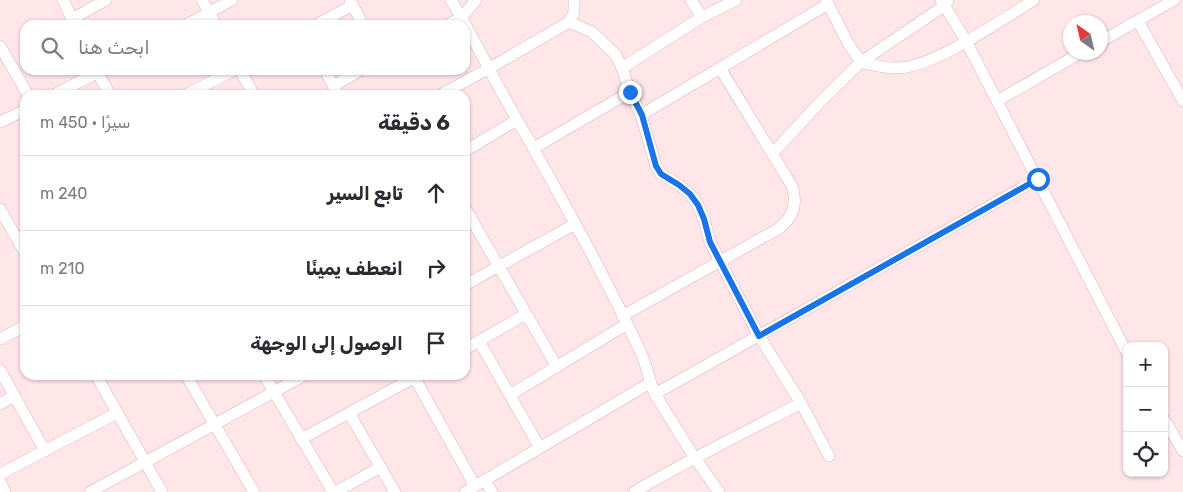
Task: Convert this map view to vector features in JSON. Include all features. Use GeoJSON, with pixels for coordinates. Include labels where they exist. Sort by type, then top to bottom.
{"type":"FeatureCollection","features":[{"type":"Feature","properties":{"kind":"street"},"geometry":{"type":"LineString","coordinates":[[63,0],[72,20]]}},
{"type":"Feature","properties":{"kind":"street"},"geometry":{"type":"LineString","coordinates":[[76,20],[106,0]]}},
{"type":"Feature","properties":{"kind":"street"},"geometry":{"type":"LineString","coordinates":[[202,0],[213,20]]}},
{"type":"Feature","properties":{"kind":"street"},"geometry":{"type":"LineString","coordinates":[[196,20],[232,0]]}},
{"type":"Feature","properties":{"kind":"street"},"geometry":{"type":"LineString","coordinates":[[451,0],[464,20]]}},
{"type":"Feature","properties":{"kind":"street"},"geometry":{"type":"LineString","coordinates":[[456,20],[462,17],[476,0]]}},
{"type":"Feature","properties":{"kind":"street"},"geometry":{"type":"LineString","coordinates":[[449,90],[569,22],[574,13],[574,0]]}},
{"type":"Feature","properties":{"kind":"street"},"geometry":{"type":"LineString","coordinates":[[691,0],[702,17]]}},
{"type":"Feature","properties":{"kind":"street"},"geometry":{"type":"LineString","coordinates":[[622,68],[702,17],[736,0]]}},
{"type":"Feature","properties":{"kind":"street"},"geometry":{"type":"LineString","coordinates":[[642,115],[827,2],[849,45],[861,62],[890,68],[901,68],[920,64],[966,41],[1034,0]]}},
{"type":"Feature","properties":{"kind":"street"},"geometry":{"type":"LineString","coordinates":[[1108,38],[1174,0]]}},
{"type":"Feature","properties":{"kind":"street"},"geometry":{"type":"LineString","coordinates":[[324,20],[352,2],[361,20]]}},
{"type":"Feature","properties":{"kind":"street"},"geometry":{"type":"LineString","coordinates":[[772,153],[861,62],[944,2],[1123,345]]}},
{"type":"Feature","properties":{"kind":"street"},"geometry":{"type":"LineString","coordinates":[[1138,21],[1183,101]]}},
{"type":"Feature","properties":{"kind":"street"},"geometry":{"type":"LineString","coordinates":[[569,22],[592,32],[616,55],[630,92],[642,115],[656,166],[661,174],[690,194],[704,219],[710,242],[759,336],[801,403],[829,456]]}},
{"type":"Feature","properties":{"kind":"street"},"geometry":{"type":"LineString","coordinates":[[470,33],[488,69],[575,224],[643,357],[653,389],[694,457],[719,492]]}},
{"type":"Feature","properties":{"kind":"street"},"geometry":{"type":"LineString","coordinates":[[0,46],[25,90]]}},
{"type":"Feature","properties":{"kind":"street"},"geometry":{"type":"LineString","coordinates":[[997,101],[1068,60]]}},
{"type":"Feature","properties":{"kind":"street"},"geometry":{"type":"LineString","coordinates":[[510,395],[557,367],[624,320],[778,229],[789,220],[795,200],[792,186],[720,68]]}},
{"type":"Feature","properties":{"kind":"street"},"geometry":{"type":"LineString","coordinates":[[63,90],[92,75]]}},
{"type":"Feature","properties":{"kind":"street"},"geometry":{"type":"LineString","coordinates":[[101,75],[108,90]]}},
{"type":"Feature","properties":{"kind":"street"},"geometry":{"type":"LineString","coordinates":[[196,90],[224,75]]}},
{"type":"Feature","properties":{"kind":"street"},"geometry":{"type":"LineString","coordinates":[[243,75],[251,90]]}},
{"type":"Feature","properties":{"kind":"street"},"geometry":{"type":"LineString","coordinates":[[328,75],[336,90],[355,75]]}},
{"type":"Feature","properties":{"kind":"street"},"geometry":{"type":"LineString","coordinates":[[534,148],[630,92]]}},
{"type":"Feature","properties":{"kind":"street"},"geometry":{"type":"LineString","coordinates":[[0,122],[20,112]]}},
{"type":"Feature","properties":{"kind":"street"},"geometry":{"type":"LineString","coordinates":[[470,148],[517,120]]}},
{"type":"Feature","properties":{"kind":"street"},"geometry":{"type":"LineString","coordinates":[[475,486],[540,448],[759,336],[1038,179]]}},
{"type":"Feature","properties":{"kind":"street"},"geometry":{"type":"LineString","coordinates":[[0,209],[20,244]]}},
{"type":"Feature","properties":{"kind":"street"},"geometry":{"type":"LineString","coordinates":[[470,217],[499,264],[557,367]]}},
{"type":"Feature","properties":{"kind":"street"},"geometry":{"type":"LineString","coordinates":[[470,282],[499,264],[575,224]]}},
{"type":"Feature","properties":{"kind":"street"},"geometry":{"type":"LineString","coordinates":[[470,346],[526,314]]}},
{"type":"Feature","properties":{"kind":"street"},"geometry":{"type":"LineString","coordinates":[[0,340],[20,329]]}},
{"type":"Feature","properties":{"kind":"street"},"geometry":{"type":"LineString","coordinates":[[479,341],[540,448]]}},
{"type":"Feature","properties":{"kind":"street"},"geometry":{"type":"LineString","coordinates":[[0,370],[45,451]]}},
{"type":"Feature","properties":{"kind":"street"},"geometry":{"type":"LineString","coordinates":[[99,380],[162,492]]}},
{"type":"Feature","properties":{"kind":"street"},"geometry":{"type":"LineString","coordinates":[[189,380],[254,492]]}},
{"type":"Feature","properties":{"kind":"street"},"geometry":{"type":"LineString","coordinates":[[267,380],[334,492],[381,467]]}},
{"type":"Feature","properties":{"kind":"street"},"geometry":{"type":"LineString","coordinates":[[90,492],[296,380]]}},
{"type":"Feature","properties":{"kind":"street"},"geometry":{"type":"LineString","coordinates":[[301,439],[408,380]]}},
{"type":"Feature","properties":{"kind":"street"},"geometry":{"type":"LineString","coordinates":[[417,380],[475,486],[492,492]]}},
{"type":"Feature","properties":{"kind":"street"},"geometry":{"type":"LineString","coordinates":[[0,404],[14,396]]}},
{"type":"Feature","properties":{"kind":"street"},"geometry":{"type":"LineString","coordinates":[[634,492],[694,457],[801,403]]}},
{"type":"Feature","properties":{"kind":"street"},"geometry":{"type":"LineString","coordinates":[[0,474],[117,413]]}},
{"type":"Feature","properties":{"kind":"street"},"geometry":{"type":"LineString","coordinates":[[349,413],[395,492]]}},
{"type":"Feature","properties":{"kind":"street"},"geometry":{"type":"LineString","coordinates":[[1168,426],[1183,451]]}},
{"type":"Feature","properties":{"kind":"street"},"geometry":{"type":"LineString","coordinates":[[0,481],[6,492]]}},
{"type":"Feature","properties":{"kind":"route"},"geometry":{"type":"LineString","coordinates":[[630,92],[642,115],[656,166],[661,174],[690,194],[698,205],[710,242],[759,336],[1038,179]]}}]}
